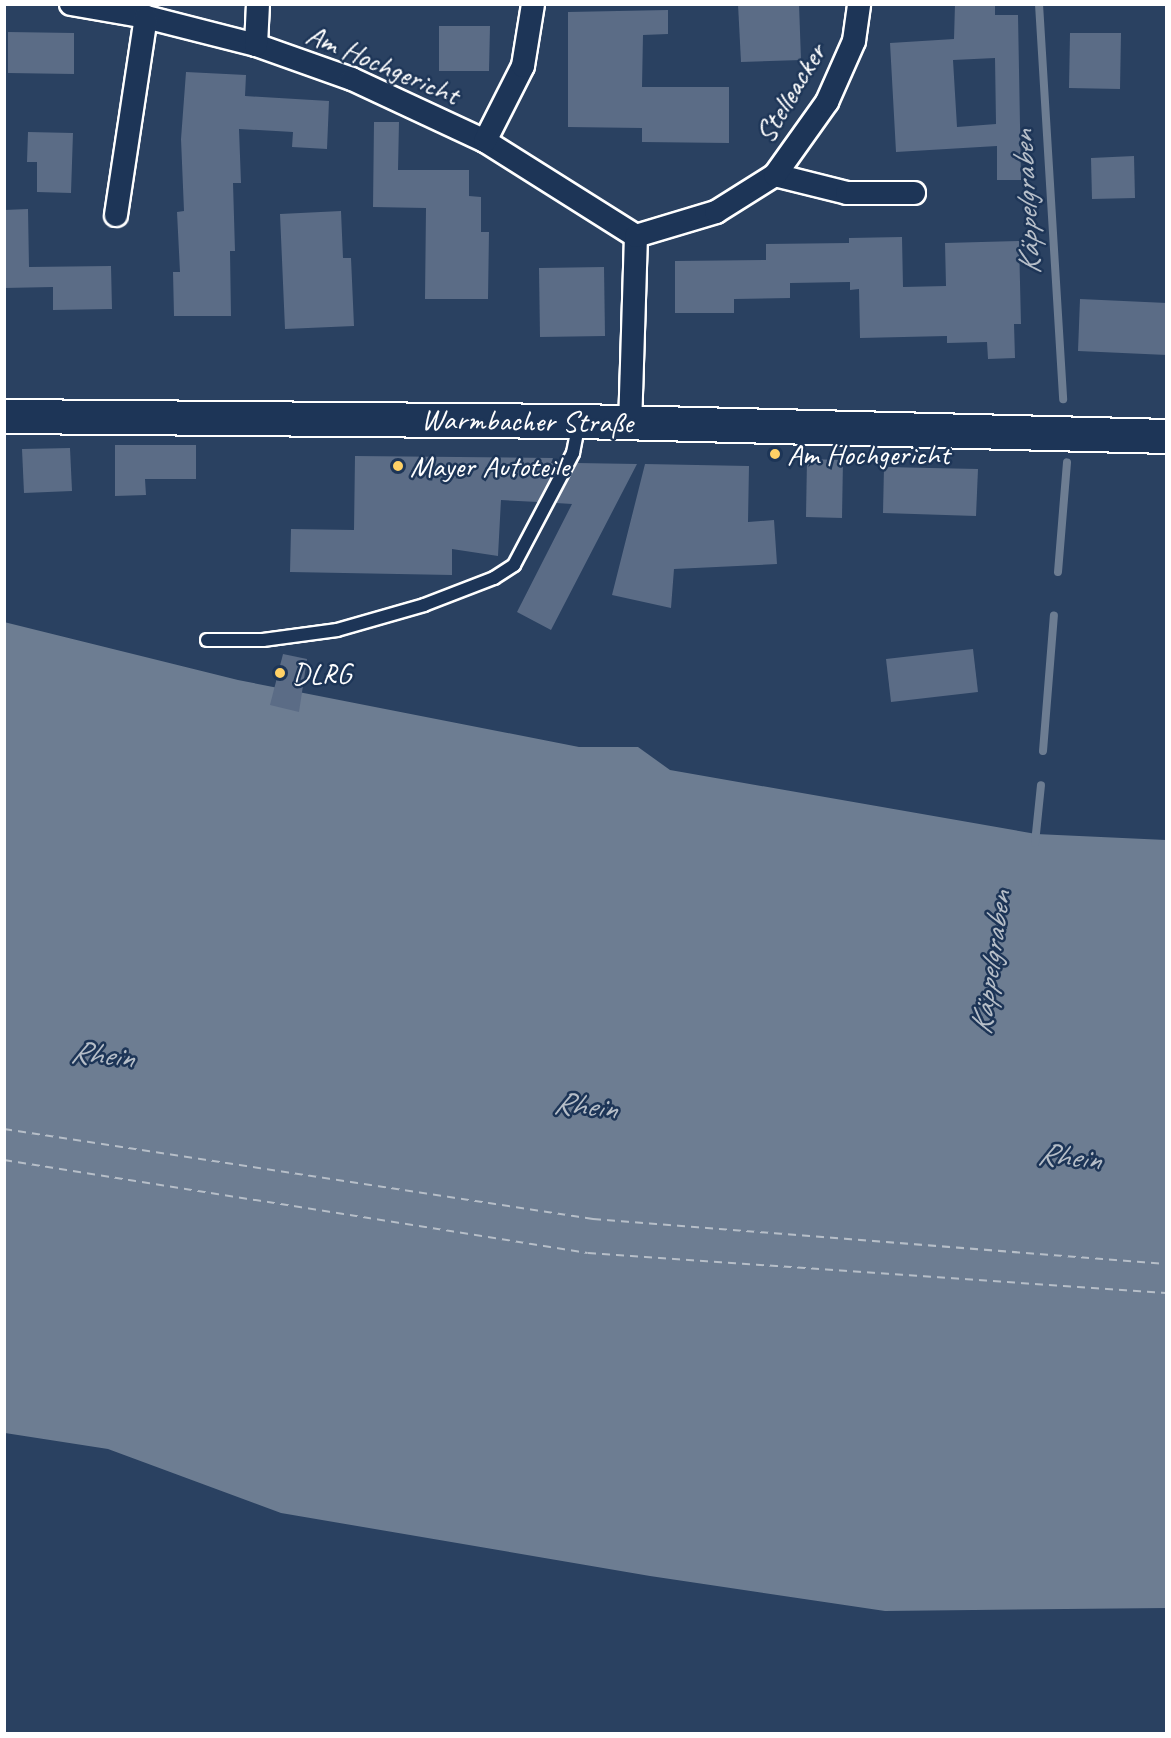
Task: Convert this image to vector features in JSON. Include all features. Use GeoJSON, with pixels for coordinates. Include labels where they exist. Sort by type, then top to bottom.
{"type":"FeatureCollection","features":[{"type":"Feature","properties":{"kind":"main road","name":"Warmbacher Straße"},"geometry":{"type":"LineString","coordinates":[[4,416],[579,421],[1167,436]]}},
{"type":"Feature","properties":{"kind":"street","name":"Am Hochgericht"},"geometry":{"type":"LineString","coordinates":[[71,4],[146,17],[256,45],[352,79],[485,141],[636,236]]}},
{"type":"Feature","properties":{"kind":"street"},"geometry":{"type":"LineString","coordinates":[[256,45],[258,4]]}},
{"type":"Feature","properties":{"kind":"street","name":"Am Hochgericht"},"geometry":{"type":"LineString","coordinates":[[485,141],[523,66],[533,4]]}},
{"type":"Feature","properties":{"kind":"street","name":"Stelleacker"},"geometry":{"type":"LineString","coordinates":[[636,236],[716,212],[775,175],[827,102],[854,42],[859,4]]}},
{"type":"Feature","properties":{"kind":"street"},"geometry":{"type":"LineString","coordinates":[[116,215],[146,17]]}},
{"type":"Feature","properties":{"kind":"street","name":"Stelleacker"},"geometry":{"type":"LineString","coordinates":[[775,175],[847,193],[914,193]]}},
{"type":"Feature","properties":{"kind":"street"},"geometry":{"type":"LineString","coordinates":[[630,423],[636,236]]}},
{"type":"Feature","properties":{"kind":"lane"},"geometry":{"type":"LineString","coordinates":[[207,640],[263,640],[337,630],[424,605],[494,578],[514,565],[573,453],[579,421]]}},
{"type":"Feature","properties":{"kind":"water","name":"Rhein"},"geometry":{"type":"Polygon","coordinates":[[[4,622],[238,680],[579,747],[638,747],[670,770],[1036,834],[1166,840],[1166,1608],[885,1611],[650,1576],[281,1513],[108,1449],[5,1433],[4,622]]]}},
{"type":"Feature","properties":{"kind":"building"},"geometry":{"type":"Polygon","coordinates":[[[738,4],[799,4],[801,60],[741,62],[738,4]]]}},
{"type":"Feature","properties":{"kind":"building"},"geometry":{"type":"Polygon","coordinates":[[[955,4],[995,4],[995,15],[1018,15],[1021,180],[997,180],[997,146],[896,152],[890,43],[954,39],[955,4]],[[995,58],[953,60],[957,127],[996,124],[995,58]]]}},
{"type":"Feature","properties":{"kind":"building"},"geometry":{"type":"Polygon","coordinates":[[[668,10],[668,34],[643,35],[642,87],[729,87],[729,143],[642,142],[642,128],[568,127],[568,12],[668,10]]]}},
{"type":"Feature","properties":{"kind":"building"},"geometry":{"type":"Polygon","coordinates":[[[439,26],[490,26],[489,71],[439,71],[439,26]]]}},
{"type":"Feature","properties":{"kind":"building"},"geometry":{"type":"Polygon","coordinates":[[[8,32],[74,33],[74,74],[8,73],[8,32]]]}},
{"type":"Feature","properties":{"kind":"building"},"geometry":{"type":"Polygon","coordinates":[[[1070,33],[1121,33],[1120,89],[1069,88],[1070,33]]]}},
{"type":"Feature","properties":{"kind":"building"},"geometry":{"type":"Polygon","coordinates":[[[186,72],[246,75],[245,96],[329,101],[327,149],[292,147],[293,132],[239,129],[241,183],[233,183],[235,251],[230,251],[231,316],[174,316],[173,272],[180,272],[177,212],[184,211],[181,139],[186,72]]]}},
{"type":"Feature","properties":{"kind":"building"},"geometry":{"type":"Polygon","coordinates":[[[374,122],[399,122],[398,170],[469,170],[469,196],[481,197],[481,232],[489,232],[488,299],[425,299],[426,208],[373,207],[374,122]]]}},
{"type":"Feature","properties":{"kind":"building"},"geometry":{"type":"Polygon","coordinates":[[[28,132],[73,133],[71,193],[37,192],[37,162],[27,162],[28,132]]]}},
{"type":"Feature","properties":{"kind":"building"},"geometry":{"type":"Polygon","coordinates":[[[1134,156],[1135,198],[1092,199],[1091,158],[1134,156]]]}},
{"type":"Feature","properties":{"kind":"building"},"geometry":{"type":"Polygon","coordinates":[[[28,209],[29,267],[111,266],[112,309],[53,310],[53,287],[4,288],[4,210],[28,209]]]}},
{"type":"Feature","properties":{"kind":"building"},"geometry":{"type":"Polygon","coordinates":[[[341,211],[343,258],[351,258],[354,326],[285,329],[280,214],[341,211]]]}},
{"type":"Feature","properties":{"kind":"building"},"geometry":{"type":"Polygon","coordinates":[[[902,237],[903,287],[946,286],[945,243],[1019,241],[1021,324],[1014,324],[1015,358],[988,359],[987,342],[947,343],[947,336],[860,338],[859,289],[850,290],[850,282],[790,283],[790,298],[734,299],[734,313],[675,313],[675,261],[766,260],[766,244],[849,243],[849,238],[902,237]]]}},
{"type":"Feature","properties":{"kind":"building"},"geometry":{"type":"Polygon","coordinates":[[[604,267],[605,336],[540,337],[539,268],[604,267]]]}},
{"type":"Feature","properties":{"kind":"building"},"geometry":{"type":"Polygon","coordinates":[[[1080,299],[1167,303],[1167,355],[1078,351],[1080,299]]]}},
{"type":"Feature","properties":{"kind":"building"},"geometry":{"type":"Polygon","coordinates":[[[115,445],[196,445],[196,479],[145,479],[146,495],[115,496],[115,445]]]}},
{"type":"Feature","properties":{"kind":"building"},"geometry":{"type":"Polygon","coordinates":[[[70,448],[72,491],[24,493],[22,449],[70,448]]]}},
{"type":"Feature","properties":{"kind":"building"},"geometry":{"type":"Polygon","coordinates":[[[355,456],[553,458],[551,463],[558,463],[538,502],[501,500],[498,556],[452,549],[452,575],[290,572],[291,529],[354,530],[355,456]]]}},
{"type":"Feature","properties":{"kind":"building"},"geometry":{"type":"Polygon","coordinates":[[[807,459],[843,460],[842,518],[806,517],[807,459]]]}},
{"type":"Feature","properties":{"kind":"building"},"geometry":{"type":"Polygon","coordinates":[[[577,463],[637,464],[551,630],[517,612],[572,504],[556,503],[577,463]]]}},
{"type":"Feature","properties":{"kind":"building"},"geometry":{"type":"Polygon","coordinates":[[[645,464],[749,466],[748,522],[774,520],[777,564],[674,569],[671,608],[612,595],[645,464]]]}},
{"type":"Feature","properties":{"kind":"building"},"geometry":{"type":"Polygon","coordinates":[[[884,467],[978,469],[976,516],[883,513],[884,467]]]}},
{"type":"Feature","properties":{"kind":"building"},"geometry":{"type":"Polygon","coordinates":[[[973,649],[978,692],[891,702],[886,659],[973,649]]]}},
{"type":"Feature","properties":{"kind":"building"},"geometry":{"type":"Polygon","coordinates":[[[283,654],[307,659],[299,712],[270,705],[283,654]]]}},
{"type":"Feature","properties":{"kind":"waterway","name":"Käppelgraben"},"geometry":{"type":"LineString","coordinates":[[1039,4],[1063,399]]}},
{"type":"Feature","properties":{"kind":"waterway","name":"Käppelgraben"},"geometry":{"type":"LineString","coordinates":[[1058,572],[1067,462]]}},
{"type":"Feature","properties":{"kind":"waterway","name":"Käppelgraben"},"geometry":{"type":"LineString","coordinates":[[1043,751],[1054,615]]}},
{"type":"Feature","properties":{"kind":"waterway","name":"Käppelgraben"},"geometry":{"type":"LineString","coordinates":[[1035,843],[1041,785]]}},
{"type":"Feature","properties":{"kind":"ferry route"},"geometry":{"type":"LineString","coordinates":[[4,1129],[593,1219],[1166,1264]]}},
{"type":"Feature","properties":{"kind":"ferry route"},"geometry":{"type":"LineString","coordinates":[[4,1160],[588,1253],[1166,1293]]}},
{"type":"Feature","properties":{"kind":"place","name":"Am Hochgericht"},"geometry":{"type":"Point","coordinates":[775,454]}},
{"type":"Feature","properties":{"kind":"place","name":"Mayer Autoteile"},"geometry":{"type":"Point","coordinates":[398,466]}},
{"type":"Feature","properties":{"kind":"place","name":"DLRG"},"geometry":{"type":"Point","coordinates":[280,673]}}]}
